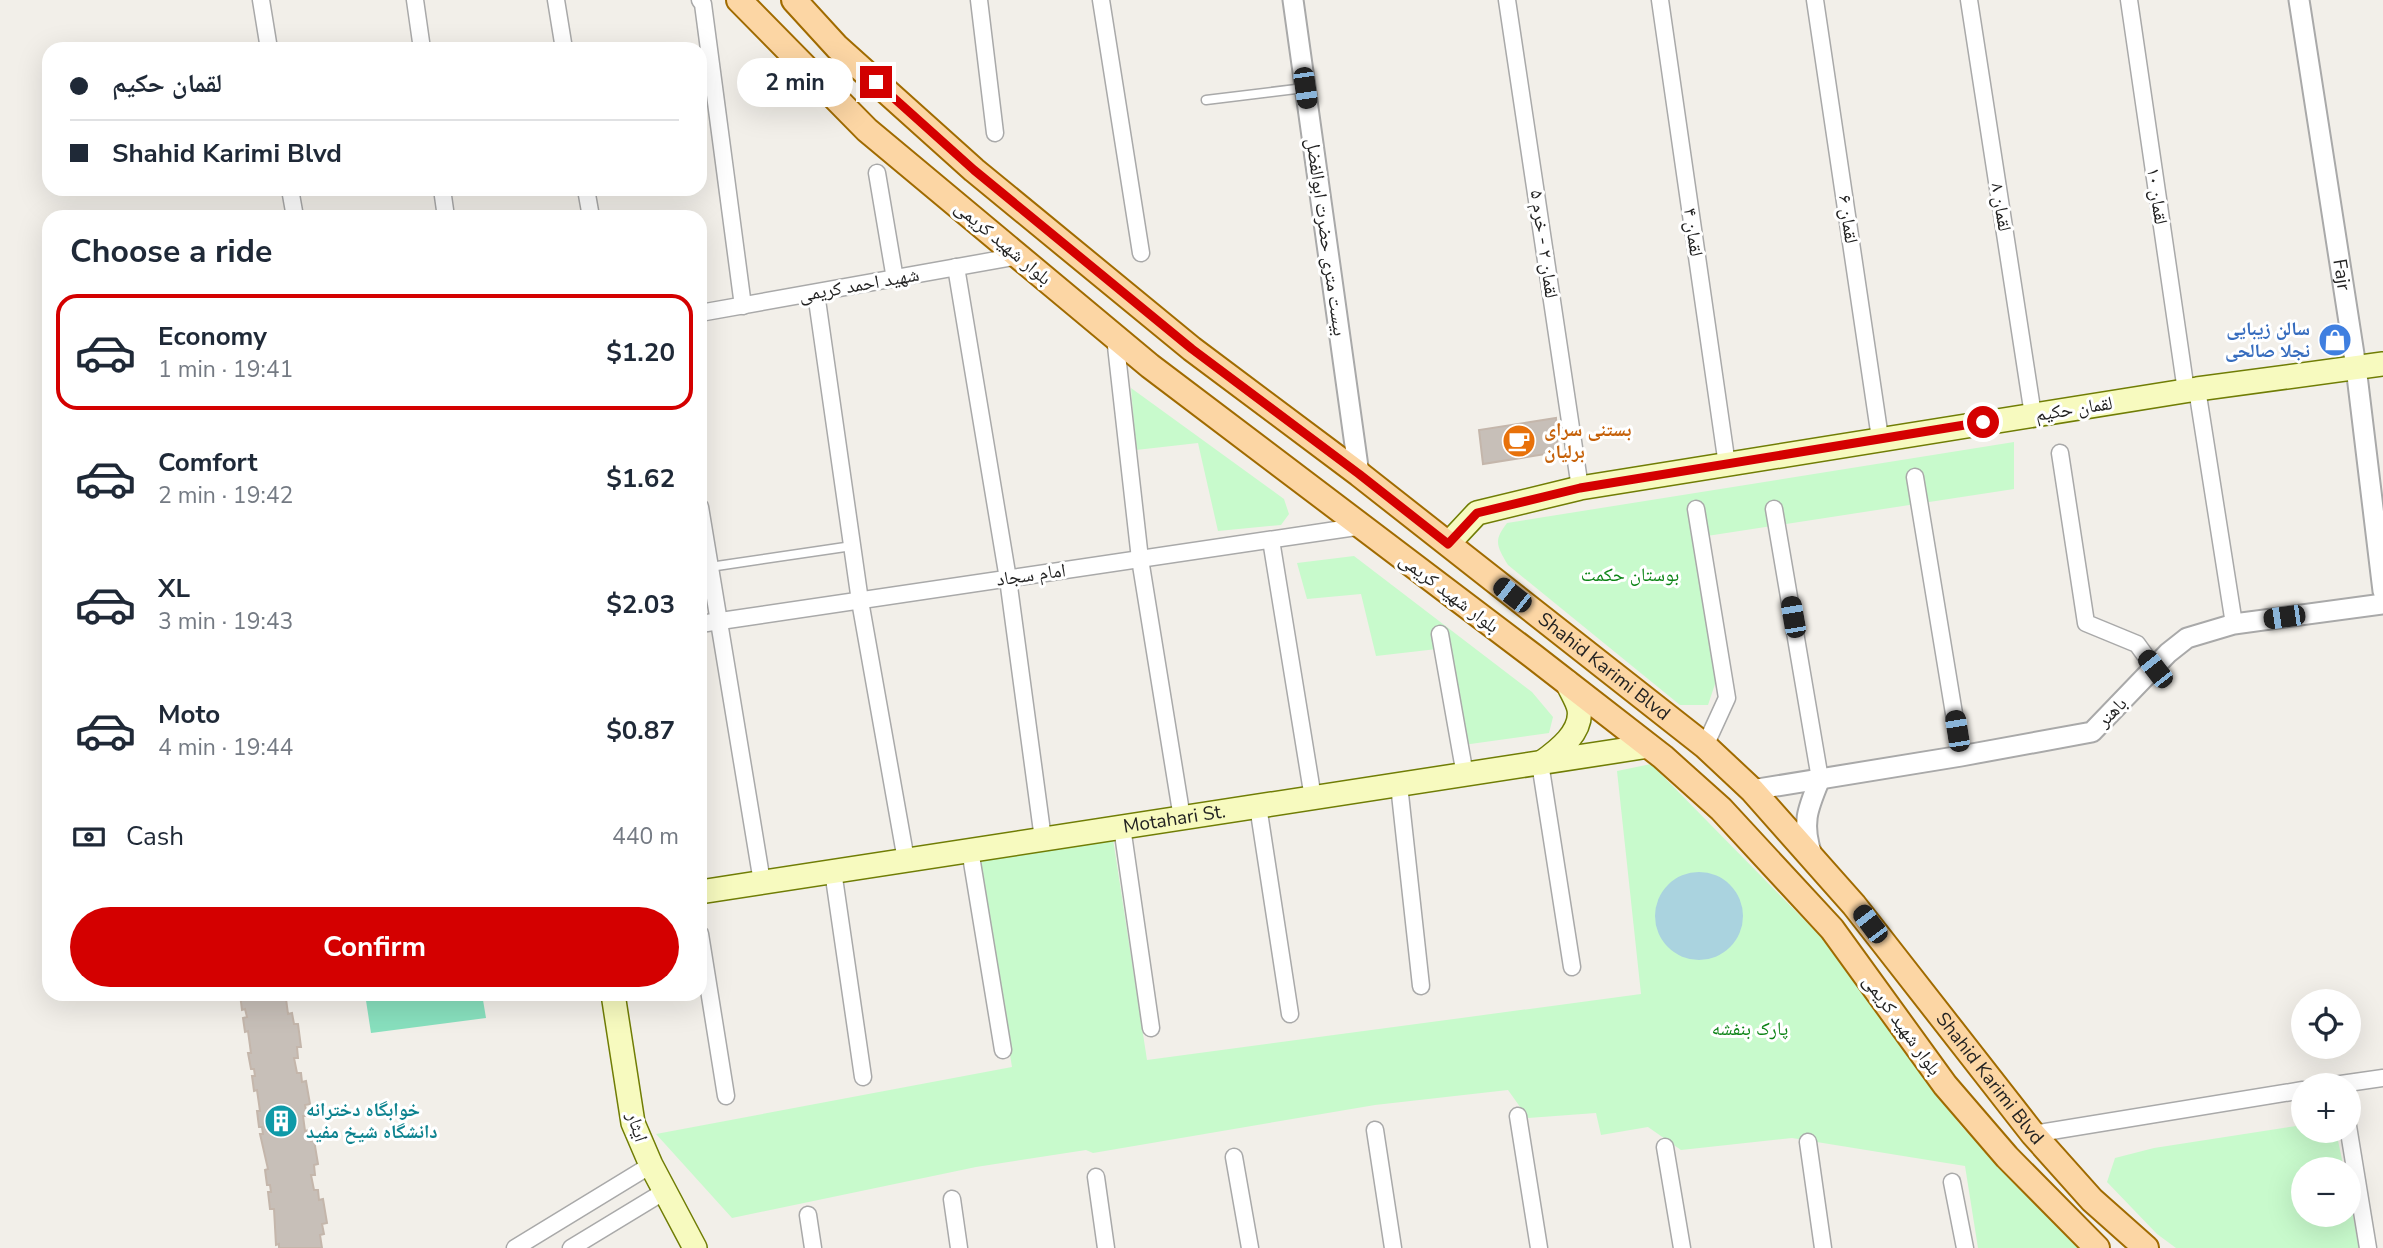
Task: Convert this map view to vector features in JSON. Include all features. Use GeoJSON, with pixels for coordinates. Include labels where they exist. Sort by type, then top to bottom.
{"type":"FeatureCollection","features":[{"type":"Feature","properties":{"kind":"main road","name":"بلوار شهید کریمی"},"geometry":{"type":"LineString","coordinates":[[739,0],[867,130],[1150,366],[1567,682],[1649,746],[1721,809],[1832,929],[1945,1085],[2007,1157],[2097,1248]]}},
{"type":"Feature","properties":{"kind":"main road","name":"Shahid Karimi Blvd"},"geometry":{"type":"LineString","coordinates":[[794,0],[837,47],[974,170],[1192,349],[1359,474],[1705,746],[1752,790],[1854,905],[2033,1134],[2092,1200],[2147,1248]]}},
{"type":"Feature","properties":{"kind":"main road","name":"لقمان حکیم"},"geometry":{"type":"LineString","coordinates":[[1448,544],[1477,513],[1580,488],[1880,438],[2383,364]]}},
{"type":"Feature","properties":{"kind":"main road"},"geometry":{"type":"LineString","coordinates":[[1541,763],[1559,750],[1577,725],[1579,709],[1567,682]]}},
{"type":"Feature","properties":{"kind":"main road","name":"Motahari St."},"geometry":{"type":"LineString","coordinates":[[707,891],[1649,746]]}},
{"type":"Feature","properties":{"kind":"main road","name":"ایثار"},"geometry":{"type":"LineString","coordinates":[[614,1001],[633,1123],[695,1248]]}},
{"type":"Feature","properties":{"kind":"street"},"geometry":{"type":"LineString","coordinates":[[261,0],[268,42]]}},
{"type":"Feature","properties":{"kind":"street"},"geometry":{"type":"LineString","coordinates":[[415,0],[421,42]]}},
{"type":"Feature","properties":{"kind":"street"},"geometry":{"type":"LineString","coordinates":[[556,0],[563,42]]}},
{"type":"Feature","properties":{"kind":"street"},"geometry":{"type":"LineString","coordinates":[[979,0],[995,133]]}},
{"type":"Feature","properties":{"kind":"street"},"geometry":{"type":"LineString","coordinates":[[1101,0],[1141,253]]}},
{"type":"Feature","properties":{"kind":"street","name":"بیست متری حضرت ابوالفضل"},"geometry":{"type":"LineString","coordinates":[[1293,0],[1359,474]]}},
{"type":"Feature","properties":{"kind":"street","name":"لقمان ۲ - خرم ۵"},"geometry":{"type":"LineString","coordinates":[[1507,0],[1580,488]]}},
{"type":"Feature","properties":{"kind":"street","name":"لقمان ۴"},"geometry":{"type":"LineString","coordinates":[[1660,0],[1727,464]]}},
{"type":"Feature","properties":{"kind":"street","name":"لقمان ۶"},"geometry":{"type":"LineString","coordinates":[[1815,0],[1880,438]]}},
{"type":"Feature","properties":{"kind":"street","name":"لقمان ۸"},"geometry":{"type":"LineString","coordinates":[[1969,0],[2033,415]]}},
{"type":"Feature","properties":{"kind":"street","name":"لقمان ۱۰"},"geometry":{"type":"LineString","coordinates":[[2129,0],[2192,390],[2234,624]]}},
{"type":"Feature","properties":{"kind":"street","name":"Fajr"},"geometry":{"type":"LineString","coordinates":[[2299,0],[2356,367],[2383,591]]}},
{"type":"Feature","properties":{"kind":"street"},"geometry":{"type":"LineString","coordinates":[[703,1],[743,306]]}},
{"type":"Feature","properties":{"kind":"street"},"geometry":{"type":"LineString","coordinates":[[877,173],[895,279]]}},
{"type":"Feature","properties":{"kind":"street","name":"شهید احمد کریمی"},"geometry":{"type":"LineString","coordinates":[[707,312],[1018,256]]}},
{"type":"Feature","properties":{"kind":"street"},"geometry":{"type":"LineString","coordinates":[[956,267],[1008,579],[1044,839]]}},
{"type":"Feature","properties":{"kind":"street"},"geometry":{"type":"LineString","coordinates":[[816,292],[860,601],[906,860]]}},
{"type":"Feature","properties":{"kind":"street"},"geometry":{"type":"LineString","coordinates":[[1115,337],[1140,559],[1182,818]]}},
{"type":"Feature","properties":{"kind":"street"},"geometry":{"type":"LineString","coordinates":[[2060,453],[2086,623],[2137,644],[2155,669]]}},
{"type":"Feature","properties":{"kind":"street"},"geometry":{"type":"LineString","coordinates":[[1915,477],[1961,756]]}},
{"type":"Feature","properties":{"kind":"street"},"geometry":{"type":"LineString","coordinates":[[1696,509],[1727,698],[1705,746]]}},
{"type":"Feature","properties":{"kind":"street"},"geometry":{"type":"LineString","coordinates":[[1774,509],[1820,779],[1806,816],[1805,830],[1812,856]]}},
{"type":"Feature","properties":{"kind":"street","name":"امام سجاد"},"geometry":{"type":"LineString","coordinates":[[707,623],[1363,526]]}},
{"type":"Feature","properties":{"kind":"street"},"geometry":{"type":"LineString","coordinates":[[1271,540],[1313,798]]}},
{"type":"Feature","properties":{"kind":"street"},"geometry":{"type":"LineString","coordinates":[[707,549],[762,882]]}},
{"type":"Feature","properties":{"kind":"street","name":"باهنر"},"geometry":{"type":"LineString","coordinates":[[1752,790],[2092,732],[2168,653],[2187,638],[2234,624],[2383,604]]}},
{"type":"Feature","properties":{"kind":"street"},"geometry":{"type":"LineString","coordinates":[[1440,634],[1465,775]]}},
{"type":"Feature","properties":{"kind":"street"},"geometry":{"type":"LineString","coordinates":[[1541,763],[1572,968]]}},
{"type":"Feature","properties":{"kind":"street"},"geometry":{"type":"LineString","coordinates":[[1399,785],[1421,986]]}},
{"type":"Feature","properties":{"kind":"street"},"geometry":{"type":"LineString","coordinates":[[1258,806],[1290,1014]]}},
{"type":"Feature","properties":{"kind":"street"},"geometry":{"type":"LineString","coordinates":[[1122,827],[1151,1028]]}},
{"type":"Feature","properties":{"kind":"street"},"geometry":{"type":"LineString","coordinates":[[970,850],[1003,1050]]}},
{"type":"Feature","properties":{"kind":"street"},"geometry":{"type":"LineString","coordinates":[[833,872],[863,1077]]}},
{"type":"Feature","properties":{"kind":"street"},"geometry":{"type":"LineString","coordinates":[[707,978],[726,1096]]}},
{"type":"Feature","properties":{"kind":"street"},"geometry":{"type":"LineString","coordinates":[[2361,1082],[2383,1078]]}},
{"type":"Feature","properties":{"kind":"street"},"geometry":{"type":"LineString","coordinates":[[2033,1134],[2291,1092]]}},
{"type":"Feature","properties":{"kind":"street"},"geometry":{"type":"LineString","coordinates":[[1518,1116],[1539,1248]]}},
{"type":"Feature","properties":{"kind":"street"},"geometry":{"type":"LineString","coordinates":[[1375,1130],[1393,1248]]}},
{"type":"Feature","properties":{"kind":"street"},"geometry":{"type":"LineString","coordinates":[[1808,1142],[1823,1248]]}},
{"type":"Feature","properties":{"kind":"street"},"geometry":{"type":"LineString","coordinates":[[2351,1143],[2368,1248]]}},
{"type":"Feature","properties":{"kind":"street"},"geometry":{"type":"LineString","coordinates":[[1665,1147],[1682,1248]]}},
{"type":"Feature","properties":{"kind":"street"},"geometry":{"type":"LineString","coordinates":[[1234,1157],[1250,1248]]}},
{"type":"Feature","properties":{"kind":"street"},"geometry":{"type":"LineString","coordinates":[[516,1248],[652,1165]]}},
{"type":"Feature","properties":{"kind":"street"},"geometry":{"type":"LineString","coordinates":[[1096,1177],[1106,1248]]}},
{"type":"Feature","properties":{"kind":"street"},"geometry":{"type":"LineString","coordinates":[[1952,1182],[1965,1248]]}},
{"type":"Feature","properties":{"kind":"street"},"geometry":{"type":"LineString","coordinates":[[571,1248],[666,1191]]}},
{"type":"Feature","properties":{"kind":"street"},"geometry":{"type":"LineString","coordinates":[[951,1199],[959,1248]]}},
{"type":"Feature","properties":{"kind":"street"},"geometry":{"type":"LineString","coordinates":[[808,1215],[813,1248]]}},
{"type":"Feature","properties":{"kind":"lane"},"geometry":{"type":"LineString","coordinates":[[1206,100],[1305,88]]}},
{"type":"Feature","properties":{"kind":"lane"},"geometry":{"type":"LineString","coordinates":[[710,567],[852,546]]}},
{"type":"Feature","properties":{"kind":"green space"},"geometry":{"type":"Polygon","coordinates":[[[1131,388],[1284,499],[1289,514],[1281,525],[1218,531],[1198,443],[1136,450],[1131,388]]]}},
{"type":"Feature","properties":{"kind":"green space","name":"بوستان حکمت"},"geometry":{"type":"Polygon","coordinates":[[[2014,442],[2014,489],[1694,538],[1716,671],[1708,705],[1680,705],[1508,565],[1498,544],[1500,534],[1507,523],[2014,442]]]}},
{"type":"Feature","properties":{"kind":"green space"},"geometry":{"type":"Polygon","coordinates":[[[1354,556],[1532,692],[1553,717],[1549,733],[1456,746],[1437,649],[1376,656],[1361,594],[1307,599],[1297,563],[1354,556]]]}},
{"type":"Feature","properties":{"kind":"green space","name":"پارک بنفشه"},"geometry":{"type":"Polygon","coordinates":[[[1651,764],[1825,941],[1961,1126],[2080,1248],[1978,1248],[1965,1166],[1792,1138],[1681,1150],[1648,1127],[1601,1135],[1596,1113],[1528,1118],[1508,1090],[1375,1105],[1093,1153],[1086,1150],[976,1167],[732,1218],[656,1134],[1012,1067],[979,862],[1113,839],[1147,1060],[1641,994],[1617,771],[1651,764]]]}},
{"type":"Feature","properties":{"kind":"green space"},"geometry":{"type":"Polygon","coordinates":[[[366,1001],[483,1001],[486,1018],[371,1033],[366,1001]]]}},
{"type":"Feature","properties":{"kind":"green space"},"geometry":{"type":"Polygon","coordinates":[[[2291,1127],[2291,1143],[2339,1143],[2341,1157],[2291,1157],[2291,1227],[2355,1227],[2359,1248],[2176,1248],[2157,1234],[2107,1182],[2115,1158],[2154,1148],[2291,1127]]]}},
{"type":"Feature","properties":{"kind":"water"},"geometry":{"type":"Polygon","coordinates":[[[1699,872],[1716,875],[1730,885],[1740,899],[1743,916],[1740,933],[1730,947],[1716,957],[1699,960],[1682,957],[1668,947],[1658,933],[1655,916],[1658,899],[1668,885],[1682,875],[1699,872]]]}},
{"type":"Feature","properties":{"kind":"building","name":"بستنی سرای برلیان"},"geometry":{"type":"Polygon","coordinates":[[[1556,418],[1558,452],[1483,464],[1479,430],[1556,418]]]}},
{"type":"Feature","properties":{"kind":"building","name":"خوابگاه دخترانه دانشگاه شیخ مفید"},"geometry":{"type":"Polygon","coordinates":[[[241,1001],[286,1001],[288,1014],[292,1013],[294,1024],[298,1024],[301,1047],[297,1047],[298,1058],[294,1058],[297,1073],[301,1073],[302,1082],[306,1081],[310,1104],[305,1105],[305,1131],[309,1130],[311,1141],[314,1140],[318,1164],[314,1165],[315,1175],[311,1175],[319,1200],[323,1199],[327,1223],[322,1224],[322,1248],[279,1248],[279,1244],[276,1245],[274,1209],[270,1209],[268,1192],[271,1192],[265,1170],[268,1169],[260,1134],[263,1134],[262,1127],[259,1127],[257,1090],[254,1091],[252,1076],[255,1076],[254,1069],[251,1069],[248,1031],[245,1032],[243,1018],[247,1017],[245,1009],[242,1010],[241,1001]]]}},
{"type":"Feature","properties":{"kind":"place","name":"سالن زیبایی نجلا صالحی"},"geometry":{"type":"Point","coordinates":[2335,340]}},
{"type":"Feature","properties":{"kind":"place","name":"بستنی سرای برلیان"},"geometry":{"type":"Point","coordinates":[1519,441]}},
{"type":"Feature","properties":{"kind":"place","name":"خوابگاه دخترانه دانشگاه شیخ مفید"},"geometry":{"type":"Point","coordinates":[281,1121]}},
{"type":"Feature","properties":{"kind":"route"},"geometry":{"type":"LineString","coordinates":[[876,82],[974,170],[1192,349],[1448,544],[1477,513],[1580,488],[1983,422]]}}]}
